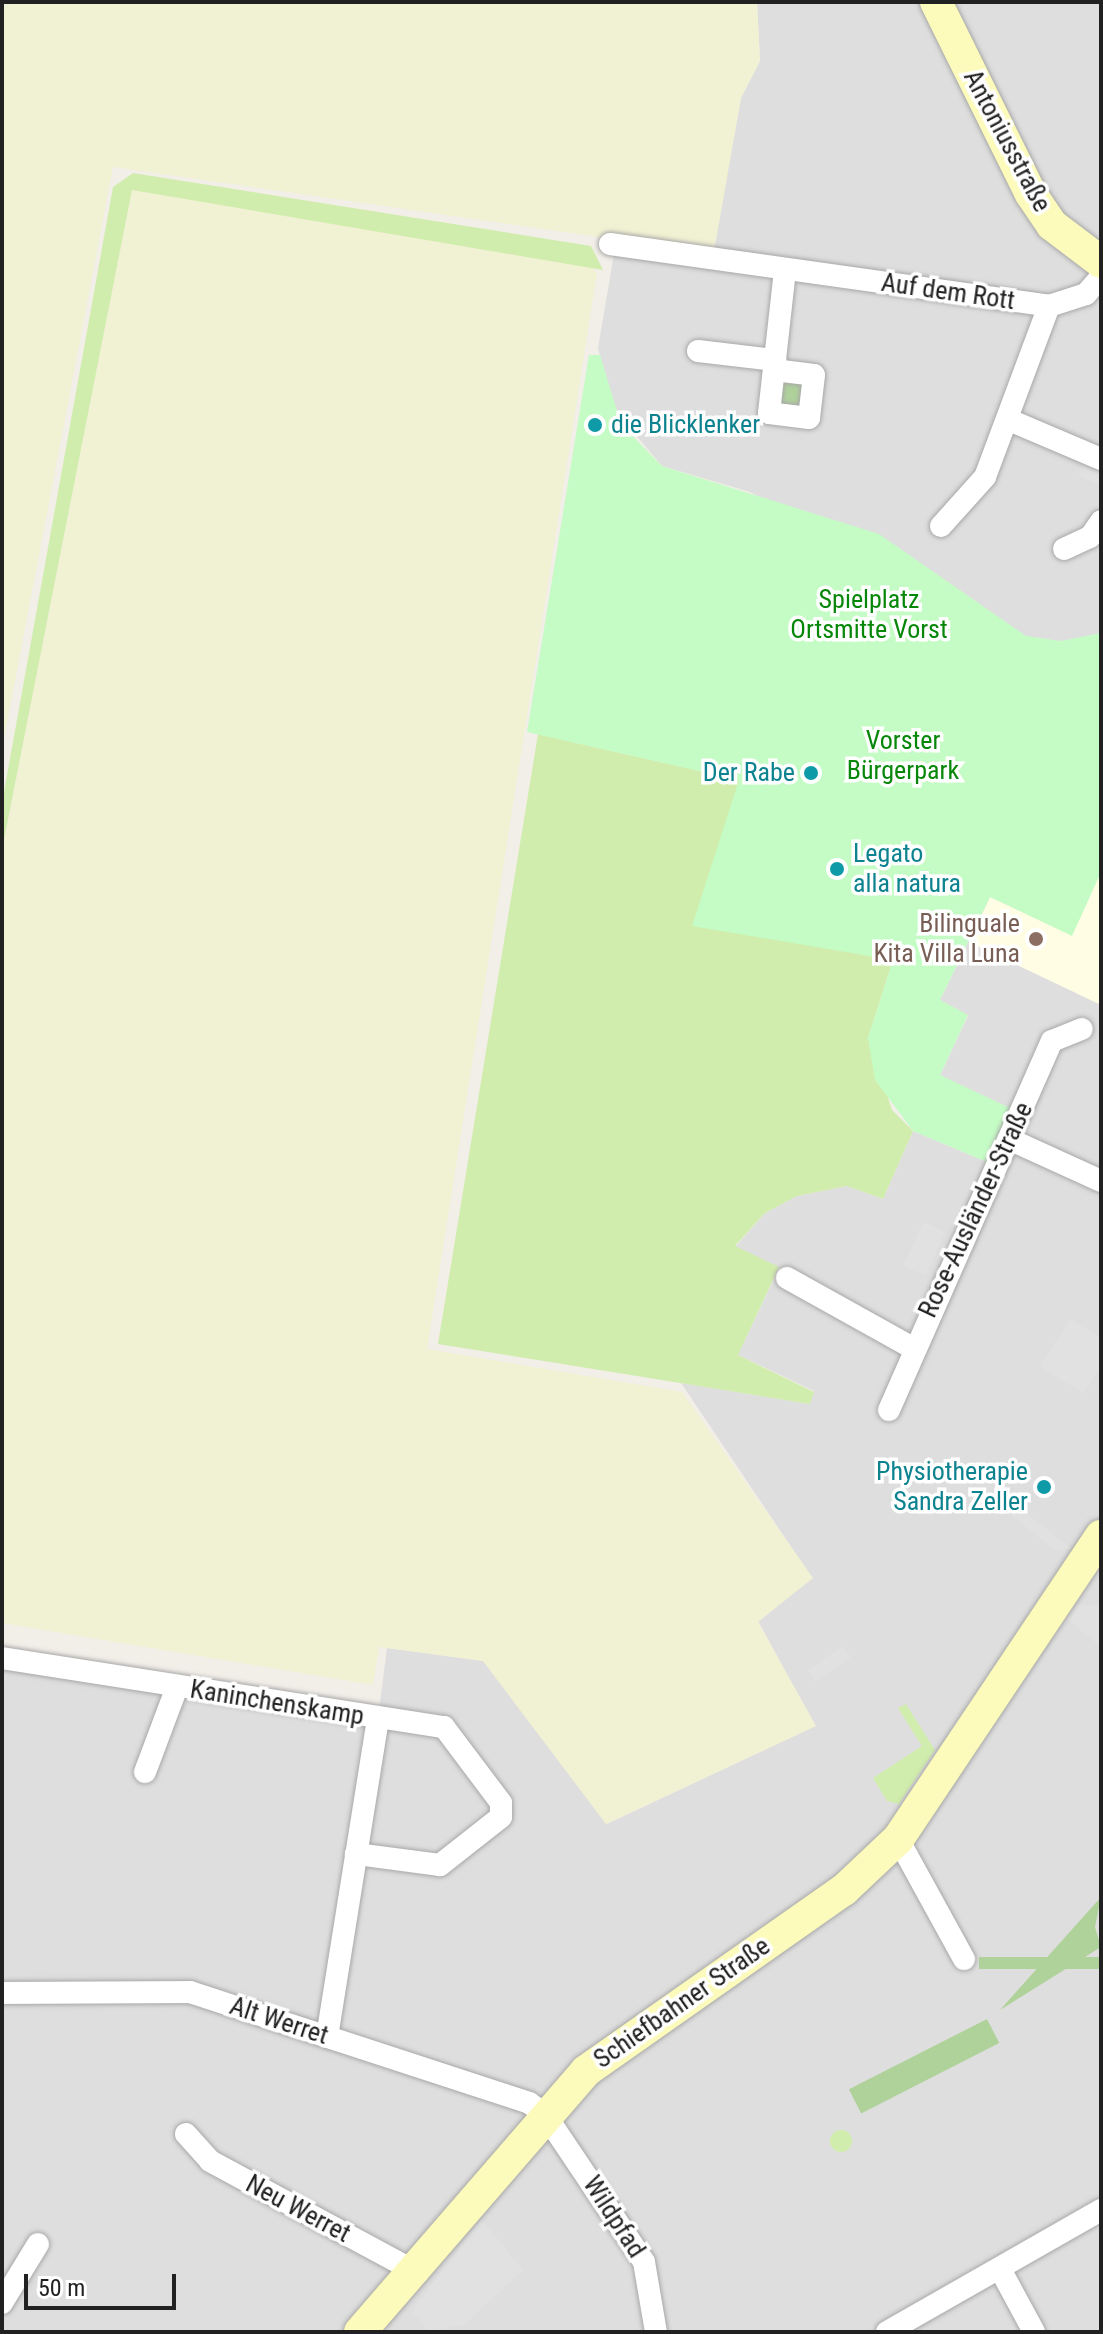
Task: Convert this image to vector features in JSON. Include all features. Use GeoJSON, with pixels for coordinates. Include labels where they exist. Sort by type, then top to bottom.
{"type":"FeatureCollection","features":[{"type":"Feature","properties":{"kind":"street","name":"Antoniusstraße"},"geometry":{"type":"LineString","coordinates":[[936,2],[1031,194],[1052,225],[1101,262]]}},
{"type":"Feature","properties":{"kind":"street","name":"Auf dem Rott"},"geometry":{"type":"LineString","coordinates":[[610,244],[1049,306],[1086,294],[1101,277]]}},
{"type":"Feature","properties":{"kind":"street"},"geometry":{"type":"LineString","coordinates":[[698,351],[775,365],[785,270]]}},
{"type":"Feature","properties":{"kind":"street"},"geometry":{"type":"LineString","coordinates":[[941,526],[975,493],[1009,420],[1049,306]]}},
{"type":"Feature","properties":{"kind":"street"},"geometry":{"type":"LineString","coordinates":[[1009,420],[1101,459]]}},
{"type":"Feature","properties":{"kind":"street"},"geometry":{"type":"LineString","coordinates":[[1064,549],[1090,537],[1101,521]]}},
{"type":"Feature","properties":{"kind":"street","name":"Rose-Ausländer-Straße"},"geometry":{"type":"LineString","coordinates":[[889,1410],[913,1348],[1052,1041],[1082,1029]]}},
{"type":"Feature","properties":{"kind":"street"},"geometry":{"type":"LineString","coordinates":[[1009,1139],[1101,1181]]}},
{"type":"Feature","properties":{"kind":"street"},"geometry":{"type":"LineString","coordinates":[[787,1278],[913,1348]]}},
{"type":"Feature","properties":{"kind":"street","name":"Schiefbahner Straße"},"geometry":{"type":"LineString","coordinates":[[360,2332],[418,2273],[544,2113],[614,2048],[832,1899],[898,1839],[1091,1573],[1101,1536]]}},
{"type":"Feature","properties":{"kind":"street","name":"Kaninchenskamp"},"geometry":{"type":"LineString","coordinates":[[2,1658],[444,1727],[503,1812],[440,1865],[356,1854]]}},
{"type":"Feature","properties":{"kind":"street","name":"Kaninchenskamp"},"geometry":{"type":"LineString","coordinates":[[145,1772],[177,1687]]}},
{"type":"Feature","properties":{"kind":"street"},"geometry":{"type":"LineString","coordinates":[[327,2037],[378,1719]]}},
{"type":"Feature","properties":{"kind":"street"},"geometry":{"type":"LineString","coordinates":[[898,1839],[964,1959]]}},
{"type":"Feature","properties":{"kind":"street","name":"Alt Werret"},"geometry":{"type":"LineString","coordinates":[[2,1993],[190,1992],[544,2113]]}},
{"type":"Feature","properties":{"kind":"street","name":"Wildpfad"},"geometry":{"type":"LineString","coordinates":[[544,2113],[644,2262],[656,2332]]}},
{"type":"Feature","properties":{"kind":"street","name":"Neu Werret"},"geometry":{"type":"LineString","coordinates":[[186,2134],[210,2161],[418,2273]]}},
{"type":"Feature","properties":{"kind":"street"},"geometry":{"type":"LineString","coordinates":[[887,2332],[1101,2210]]}},
{"type":"Feature","properties":{"kind":"street"},"geometry":{"type":"LineString","coordinates":[[2,2303],[38,2244]]}},
{"type":"Feature","properties":{"kind":"street"},"geometry":{"type":"LineString","coordinates":[[1000,2269],[1034,2332]]}},
{"type":"Feature","properties":{"kind":"shaded area"},"geometry":{"type":"Polygon","coordinates":[[[757,2],[1101,2],[1101,655],[1045,651],[750,492],[662,466],[612,407],[598,348],[614,254],[710,267],[741,98],[760,61],[757,2]]]}},
{"type":"Feature","properties":{"kind":"shaded area"},"geometry":{"type":"Polygon","coordinates":[[[1085,461],[1101,467],[1101,485],[1078,476],[1085,461]]]}},
{"type":"Feature","properties":{"kind":"shaded area"},"geometry":{"type":"Polygon","coordinates":[[[1101,872],[1101,2332],[2,2332],[2,1658],[378,1718],[387,1648],[484,1661],[607,1824],[815,1726],[758,1621],[812,1578],[681,1383],[810,1404],[814,1391],[738,1355],[779,1268],[735,1247],[765,1213],[797,1196],[847,1186],[883,1199],[913,1131],[987,1162],[940,1075],[968,1016],[940,1000],[990,897],[1072,935],[1101,872]]]}},
{"type":"Feature","properties":{"kind":"shaded area","name":"Bilinguale Kita Villa Luna"},"geometry":{"type":"Polygon","coordinates":[[[1101,872],[1101,1005],[969,942],[990,897],[1072,935],[1101,872]]]}},
{"type":"Feature","properties":{"kind":"shaded area"},"geometry":{"type":"Polygon","coordinates":[[[923,1222],[945,1232],[925,1276],[903,1266],[923,1222]]]}},
{"type":"Feature","properties":{"kind":"shaded area"},"geometry":{"type":"Polygon","coordinates":[[[1070,1319],[1101,1338],[1101,1366],[1084,1394],[1040,1366],[1070,1319]]]}},
{"type":"Feature","properties":{"kind":"shaded area"},"geometry":{"type":"Polygon","coordinates":[[[1013,1503],[1071,1548],[1058,1552],[1003,1509],[1013,1503]]]}},
{"type":"Feature","properties":{"kind":"shaded area"},"geometry":{"type":"Polygon","coordinates":[[[1077,1605],[1101,1605],[1101,1647],[1064,1616],[1077,1605]]]}},
{"type":"Feature","properties":{"kind":"shaded area"},"geometry":{"type":"Polygon","coordinates":[[[843,1646],[851,1658],[815,1682],[807,1670],[843,1646]]]}},
{"type":"Feature","properties":{"kind":"shaded area"},"geometry":{"type":"Polygon","coordinates":[[[481,2220],[523,2270],[465,2324],[429,2332],[412,2311],[481,2220]]]}},
{"type":"Feature","properties":{"kind":"green space"},"geometry":{"type":"Polygon","coordinates":[[[2,2],[757,2],[760,61],[741,98],[715,246],[703,252],[113,167],[2,749],[2,2]]]}},
{"type":"Feature","properties":{"kind":"green space"},"geometry":{"type":"Polygon","coordinates":[[[133,173],[591,246],[603,270],[132,190],[2,850],[2,803],[113,187],[133,173]]]}},
{"type":"Feature","properties":{"kind":"green space"},"geometry":{"type":"Polygon","coordinates":[[[132,189],[587,263],[597,273],[427,1349],[682,1392],[813,1578],[758,1622],[816,1726],[606,1824],[483,1661],[379,1647],[373,1685],[2,1623],[2,850],[132,189]]]}},
{"type":"Feature","properties":{"kind":"green space","name":"Vorster Bürgerpark"},"geometry":{"type":"Polygon","coordinates":[[[589,355],[600,355],[621,424],[662,466],[879,534],[1026,636],[1061,641],[1101,633],[1101,872],[1072,936],[990,897],[940,1000],[968,1015],[940,1075],[1012,1109],[987,1162],[913,1131],[875,1080],[868,1038],[893,960],[692,926],[739,780],[527,732],[589,355]]]}},
{"type":"Feature","properties":{"kind":"green space"},"geometry":{"type":"Polygon","coordinates":[[[779,381],[804,382],[803,407],[778,406],[779,381]]]}},
{"type":"Feature","properties":{"kind":"green space"},"geometry":{"type":"Polygon","coordinates":[[[538,734],[739,780],[893,960],[868,1038],[892,1110],[913,1131],[883,1199],[847,1186],[797,1196],[765,1213],[735,1246],[779,1267],[738,1355],[814,1392],[810,1404],[438,1344],[538,734]]]}},
{"type":"Feature","properties":{"kind":"green space"},"geometry":{"type":"Polygon","coordinates":[[[906,1704],[935,1750],[899,1804],[887,1801],[873,1778],[922,1746],[898,1708],[906,1704]]]}},
{"type":"Feature","properties":{"kind":"green space"},"geometry":{"type":"Polygon","coordinates":[[[1101,1897],[1095,1927],[1101,1947],[1000,2010],[1101,1897]]]}},
{"type":"Feature","properties":{"kind":"green space"},"geometry":{"type":"Polygon","coordinates":[[[979,1957],[1101,1957],[1101,1969],[979,1969],[979,1957]]]}},
{"type":"Feature","properties":{"kind":"green space"},"geometry":{"type":"Polygon","coordinates":[[[987,2019],[999,2043],[861,2113],[849,2089],[987,2019]]]}},
{"type":"Feature","properties":{"kind":"green space"},"geometry":{"type":"Polygon","coordinates":[[[841,2130],[849,2133],[852,2141],[849,2149],[841,2152],[833,2149],[830,2141],[833,2133],[841,2130]]]}},
{"type":"Feature","properties":{"kind":"place","name":"die Blicklenker"},"geometry":{"type":"Point","coordinates":[595,425]}},
{"type":"Feature","properties":{"kind":"place","name":"Der Rabe"},"geometry":{"type":"Point","coordinates":[811,773]}},
{"type":"Feature","properties":{"kind":"place","name":"Legato alla natura"},"geometry":{"type":"Point","coordinates":[837,869]}},
{"type":"Feature","properties":{"kind":"place","name":"Bilinguale Kita Villa Luna"},"geometry":{"type":"Point","coordinates":[1036,939]}},
{"type":"Feature","properties":{"kind":"place","name":"Physiotherapie Sandra Zeller"},"geometry":{"type":"Point","coordinates":[1044,1487]}},
{"type":"Feature","properties":{"kind":"park label","name":"Spielplatz Ortsmitte Vorst"},"geometry":{"type":"Point","coordinates":[869,615]}}]}
